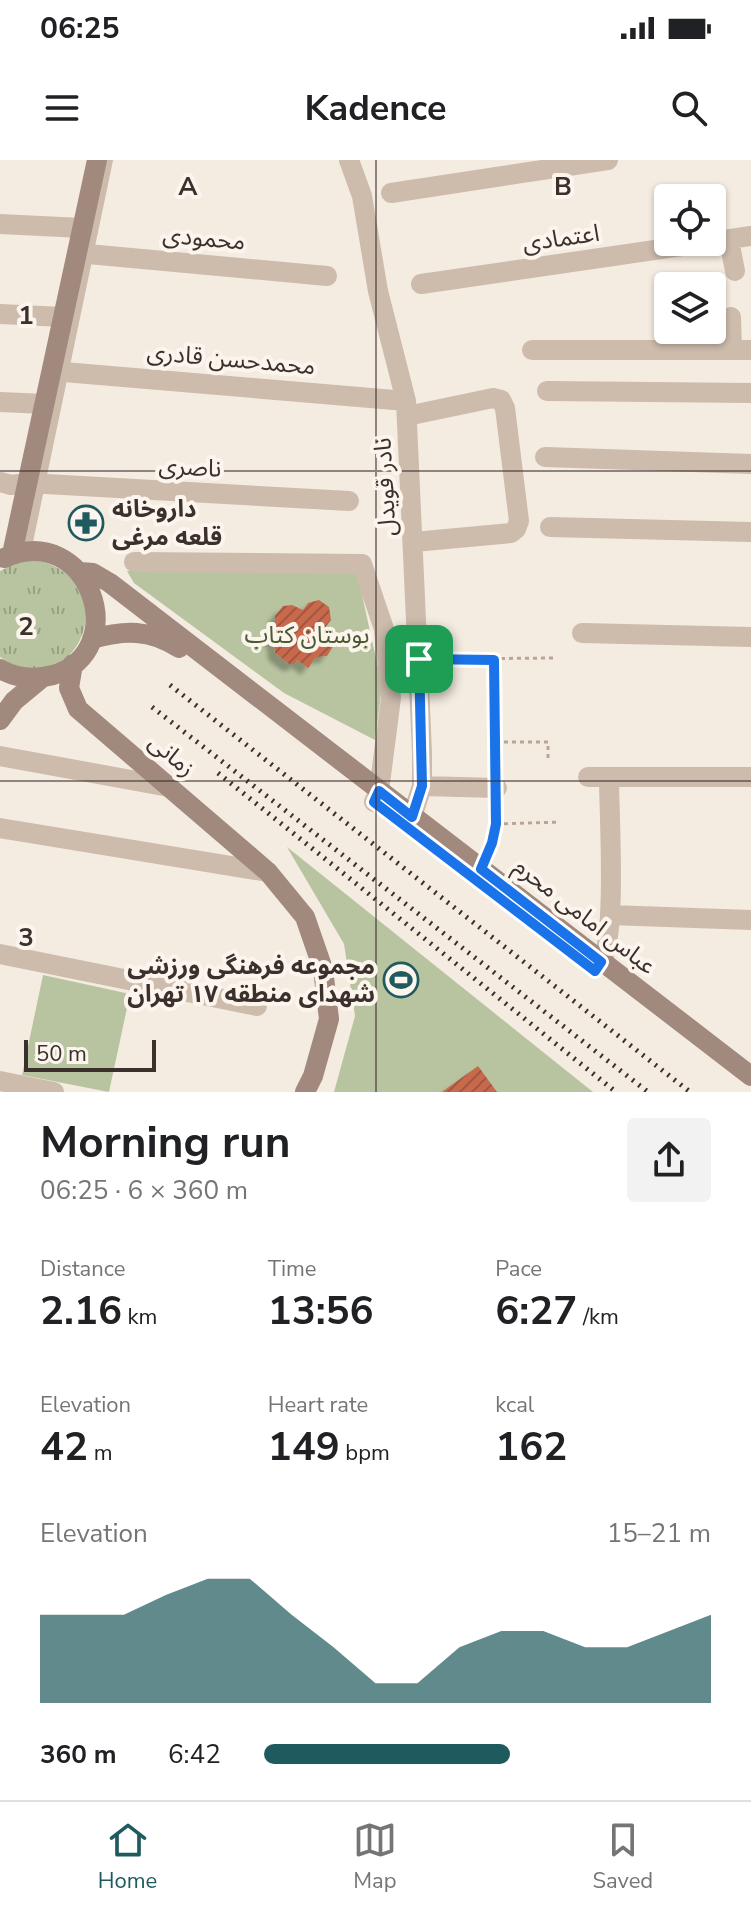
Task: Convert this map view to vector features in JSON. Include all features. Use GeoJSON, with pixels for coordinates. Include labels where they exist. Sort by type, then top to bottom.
{"type":"FeatureCollection","features":[{"type":"Feature","properties":{"kind":"street"},"geometry":{"type":"LineString","coordinates":[[13,555],[34,484],[45,404],[58,371],[63,317],[83,253],[82,228],[97,160]]}},
{"type":"Feature","properties":{"kind":"street","name":"نادر قویدل"},"geometry":{"type":"LineString","coordinates":[[349,160],[362,196],[378,291],[406,408],[422,786],[412,817]]}},
{"type":"Feature","properties":{"kind":"street"},"geometry":{"type":"LineString","coordinates":[[391,193],[608,160]]}},
{"type":"Feature","properties":{"kind":"street"},"geometry":{"type":"LineString","coordinates":[[0,224],[82,228]]}},
{"type":"Feature","properties":{"kind":"street","name":"اعتمادی"},"geometry":{"type":"LineString","coordinates":[[421,284],[751,236]]}},
{"type":"Feature","properties":{"kind":"street"},"geometry":{"type":"LineString","coordinates":[[729,240],[735,271]]}},
{"type":"Feature","properties":{"kind":"street","name":"محمودی"},"geometry":{"type":"LineString","coordinates":[[83,253],[327,276]]}},
{"type":"Feature","properties":{"kind":"street"},"geometry":{"type":"LineString","coordinates":[[0,314],[63,317]]}},
{"type":"Feature","properties":{"kind":"street"},"geometry":{"type":"LineString","coordinates":[[532,350],[741,350],[731,317]]}},
{"type":"Feature","properties":{"kind":"street","name":"محمدحسن قادری"},"geometry":{"type":"LineString","coordinates":[[58,371],[406,408],[493,398],[501,400],[505,408],[519,521],[516,529],[511,533],[414,542]]}},
{"type":"Feature","properties":{"kind":"street"},"geometry":{"type":"LineString","coordinates":[[547,391],[751,393]]}},
{"type":"Feature","properties":{"kind":"street"},"geometry":{"type":"LineString","coordinates":[[0,402],[45,404]]}},
{"type":"Feature","properties":{"kind":"street"},"geometry":{"type":"LineString","coordinates":[[545,457],[751,464]]}},
{"type":"Feature","properties":{"kind":"street","name":"ناصری"},"geometry":{"type":"LineString","coordinates":[[0,482],[349,501]]}},
{"type":"Feature","properties":{"kind":"street"},"geometry":{"type":"LineString","coordinates":[[550,527],[751,532]]}},
{"type":"Feature","properties":{"kind":"street","name":"عباس امامی محرم"},"geometry":{"type":"LineString","coordinates":[[13,555],[53,554],[80,572],[93,573],[110,583],[376,796],[412,817],[481,869],[751,1091]]}},
{"type":"Feature","properties":{"kind":"street"},"geometry":{"type":"LineString","coordinates":[[134,562],[362,564],[384,629],[391,698],[376,796]]}},
{"type":"Feature","properties":{"kind":"street"},"geometry":{"type":"LineString","coordinates":[[0,669],[23,678],[43,677],[59,673],[84,653],[92,639],[96,622],[90,587],[80,572]]}},
{"type":"Feature","properties":{"kind":"street","name":"عباس امامی محرم"},"geometry":{"type":"LineString","coordinates":[[92,639],[135,631],[155,635],[176,646],[598,966],[751,1076]]}},
{"type":"Feature","properties":{"kind":"street"},"geometry":{"type":"LineString","coordinates":[[582,633],[751,637]]}},
{"type":"Feature","properties":{"kind":"street","name":"زمانی"},"geometry":{"type":"LineString","coordinates":[[73,664],[69,688],[78,709],[268,872],[305,917],[323,969],[329,1019],[313,1076],[305,1092]]}},
{"type":"Feature","properties":{"kind":"street"},"geometry":{"type":"LineString","coordinates":[[0,720],[14,701],[43,677]]}},
{"type":"Feature","properties":{"kind":"street"},"geometry":{"type":"LineString","coordinates":[[0,756],[169,787]]}},
{"type":"Feature","properties":{"kind":"street"},"geometry":{"type":"LineString","coordinates":[[588,777],[751,777]]}},
{"type":"Feature","properties":{"kind":"street"},"geometry":{"type":"LineString","coordinates":[[598,966],[608,947],[610,915],[609,778]]}},
{"type":"Feature","properties":{"kind":"street"},"geometry":{"type":"LineString","coordinates":[[422,786],[497,788]]}},
{"type":"Feature","properties":{"kind":"street"},"geometry":{"type":"LineString","coordinates":[[0,828],[268,872]]}},
{"type":"Feature","properties":{"kind":"street"},"geometry":{"type":"LineString","coordinates":[[610,915],[751,920]]}},
{"type":"Feature","properties":{"kind":"street"},"geometry":{"type":"LineString","coordinates":[[0,954],[257,1006]]}},
{"type":"Feature","properties":{"kind":"street"},"geometry":{"type":"LineString","coordinates":[[0,1081],[54,1092]]}},
{"type":"Feature","properties":{"kind":"lane"},"geometry":{"type":"LineString","coordinates":[[34,484],[83,253],[108,160]]}},
{"type":"Feature","properties":{"kind":"path"},"geometry":{"type":"LineString","coordinates":[[419,659],[554,658]]}},
{"type":"Feature","properties":{"kind":"path"},"geometry":{"type":"LineString","coordinates":[[481,869],[496,824],[494,660]]}},
{"type":"Feature","properties":{"kind":"path"},"geometry":{"type":"LineString","coordinates":[[496,742],[548,742],[548,761]]}},
{"type":"Feature","properties":{"kind":"path"},"geometry":{"type":"LineString","coordinates":[[496,824],[560,822]]}},
{"type":"Feature","properties":{"kind":"green space"},"geometry":{"type":"Polygon","coordinates":[[[36,560],[65,572],[81,591],[86,614],[82,636],[70,655],[51,667],[27,669],[0,657],[0,571],[18,562],[36,560]]]}},
{"type":"Feature","properties":{"kind":"green space","name":"بوستان کتاب"},"geometry":{"type":"Polygon","coordinates":[[[127,571],[357,572],[382,686],[375,740],[284,693],[134,583],[127,571]]]}},
{"type":"Feature","properties":{"kind":"green space","name":"مجموعه فرهنگی ورزشی شهدای منطقه ۱۷ تهران"},"geometry":{"type":"Polygon","coordinates":[[[287,847],[593,1092],[334,1092],[355,1016],[344,944],[287,847]]]}},
{"type":"Feature","properties":{"kind":"green space"},"geometry":{"type":"Polygon","coordinates":[[[43,975],[130,994],[109,1092],[22,1075],[43,975]]]}},
{"type":"Feature","properties":{"kind":"building"},"geometry":{"type":"Polygon","coordinates":[[[319,600],[329,607],[331,620],[324,629],[333,635],[334,645],[327,656],[316,657],[308,668],[297,660],[295,664],[289,664],[275,653],[274,642],[269,636],[275,628],[275,616],[283,606],[292,605],[303,610],[308,603],[319,600]]]}},
{"type":"Feature","properties":{"kind":"building"},"geometry":{"type":"Polygon","coordinates":[[[478,1066],[497,1092],[442,1092],[478,1066]]]}},
{"type":"Feature","properties":{"kind":"railway"},"geometry":{"type":"LineString","coordinates":[[170,685],[690,1092]]}},
{"type":"Feature","properties":{"kind":"railway"},"geometry":{"type":"LineString","coordinates":[[152,707],[648,1092]]}},
{"type":"Feature","properties":{"kind":"railway"},"geometry":{"type":"LineString","coordinates":[[218,773],[616,1092]]}},
{"type":"Feature","properties":{"kind":"place","name":"داروخانه قلعه مرغی"},"geometry":{"type":"Point","coordinates":[86,523]}},
{"type":"Feature","properties":{"kind":"place","name":"مجموعه فرهنگی ورزشی شهدای منطقه ۱۷ تهران"},"geometry":{"type":"Point","coordinates":[401,980]}},
{"type":"Feature","properties":{"kind":"route"},"geometry":{"type":"LineString","coordinates":[[419,659],[494,660],[496,824],[481,869],[601,962],[595,971],[374,802],[379,791],[412,817],[422,786],[419,659]]}}]}
